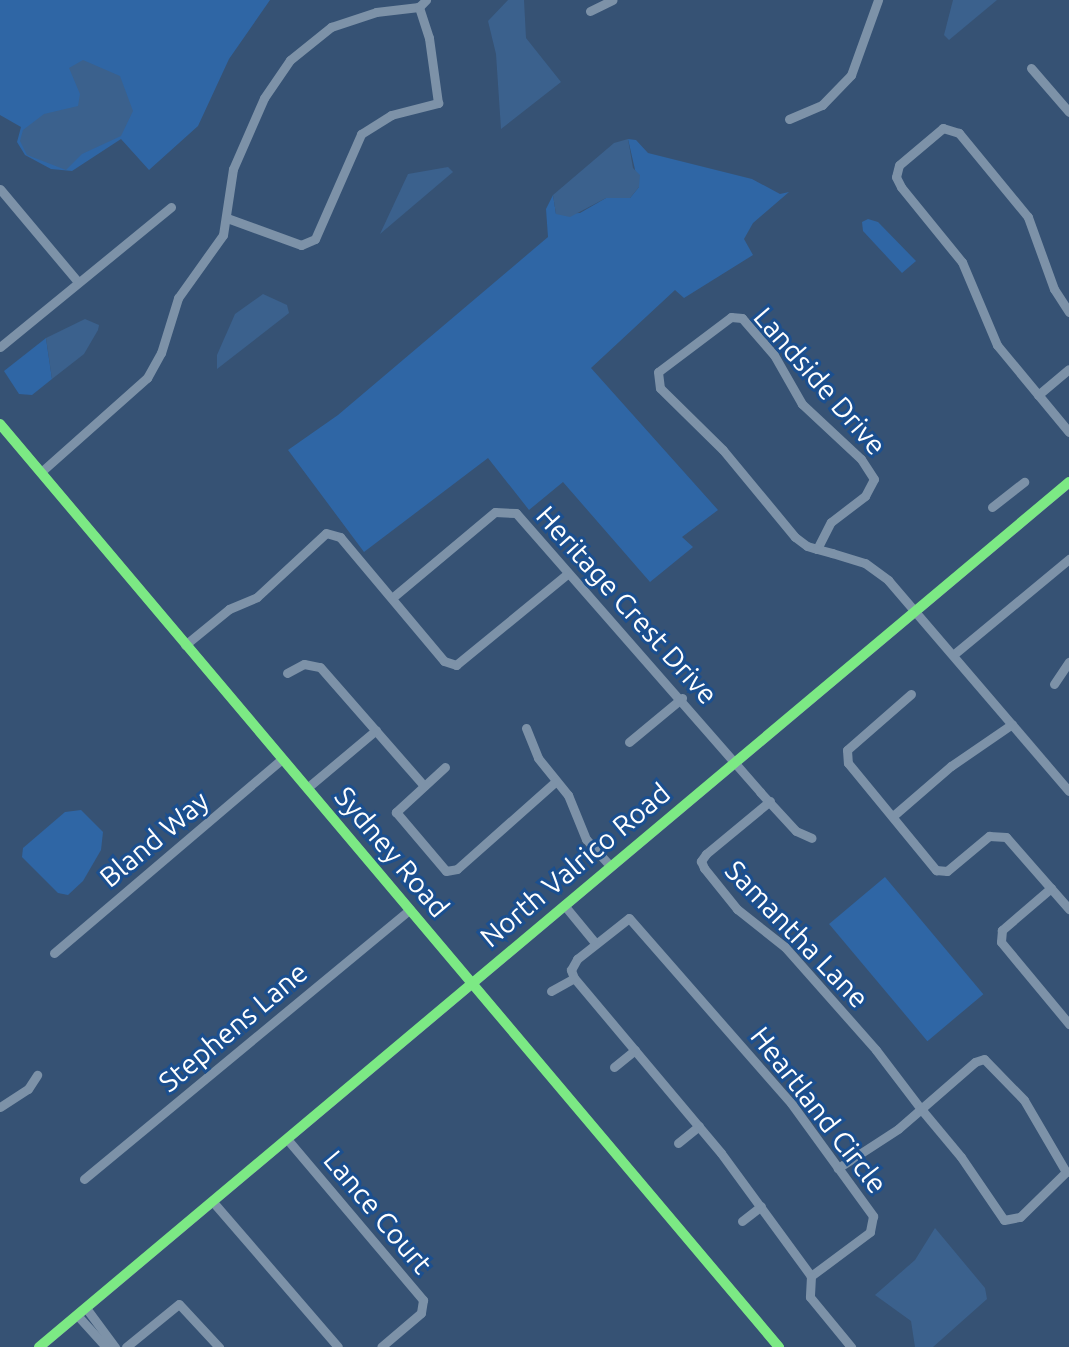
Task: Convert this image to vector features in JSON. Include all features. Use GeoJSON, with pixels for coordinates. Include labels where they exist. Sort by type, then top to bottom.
{"type":"FeatureCollection","features":[{"type":"Feature","properties":{"kind":"street"},"geometry":{"type":"LineString","coordinates":[[590,11],[613,0]]}},
{"type":"Feature","properties":{"kind":"street"},"geometry":{"type":"LineString","coordinates":[[789,119],[822,105],[851,75],[878,0]]}},
{"type":"Feature","properties":{"kind":"street"},"geometry":{"type":"LineString","coordinates":[[41,472],[147,378],[161,353],[178,298],[215,251],[227,218],[233,169],[264,98],[290,60],[331,27],[376,12],[422,4],[438,103],[391,115],[361,134],[315,239],[301,245],[227,218]]}},
{"type":"Feature","properties":{"kind":"street"},"geometry":{"type":"LineString","coordinates":[[1031,68],[1069,112]]}},
{"type":"Feature","properties":{"kind":"street"},"geometry":{"type":"LineString","coordinates":[[1069,312],[1054,289],[1028,217],[959,133],[943,128],[899,165],[896,177],[901,187],[962,262],[997,345],[1069,432]]}},
{"type":"Feature","properties":{"kind":"street"},"geometry":{"type":"LineString","coordinates":[[0,189],[78,282]]}},
{"type":"Feature","properties":{"kind":"street"},"geometry":{"type":"LineString","coordinates":[[0,347],[171,207]]}},
{"type":"Feature","properties":{"kind":"street","name":"Landside Drive"},"geometry":{"type":"LineString","coordinates":[[817,549],[826,528],[865,496],[874,479],[861,459],[802,404],[774,355],[742,318],[731,317],[662,368],[656,380],[681,413],[723,450],[795,537],[817,549],[865,563],[915,610],[1069,791]]}},
{"type":"Feature","properties":{"kind":"street"},"geometry":{"type":"LineString","coordinates":[[1038,395],[1069,369]]}},
{"type":"Feature","properties":{"kind":"street","name":"Sydney Road"},"geometry":{"type":"LineString","coordinates":[[0,424],[779,1347]]}},
{"type":"Feature","properties":{"kind":"street"},"geometry":{"type":"LineString","coordinates":[[992,507],[1024,482]]}},
{"type":"Feature","properties":{"kind":"street","name":"North Valrico Road"},"geometry":{"type":"LineString","coordinates":[[39,1347],[1069,482]]}},
{"type":"Feature","properties":{"kind":"street","name":"Heritage Crest Drive"},"geometry":{"type":"LineString","coordinates":[[392,598],[503,508],[516,513],[629,648],[654,665],[796,831],[812,838]]}},
{"type":"Feature","properties":{"kind":"street"},"geometry":{"type":"LineString","coordinates":[[185,645],[229,609],[257,597],[326,533],[340,537],[444,661],[456,665],[567,574]]}},
{"type":"Feature","properties":{"kind":"street"},"geometry":{"type":"LineString","coordinates":[[953,655],[1069,559]]}},
{"type":"Feature","properties":{"kind":"street"},"geometry":{"type":"LineString","coordinates":[[1054,684],[1069,662]]}},
{"type":"Feature","properties":{"kind":"street"},"geometry":{"type":"LineString","coordinates":[[287,673],[304,664],[320,667],[424,786]]}},
{"type":"Feature","properties":{"kind":"street"},"geometry":{"type":"LineString","coordinates":[[911,694],[847,750],[848,763],[936,870],[947,871],[989,836],[1006,837],[1069,909]]}},
{"type":"Feature","properties":{"kind":"street"},"geometry":{"type":"LineString","coordinates":[[629,742],[682,698]]}},
{"type":"Feature","properties":{"kind":"street"},"geometry":{"type":"LineString","coordinates":[[893,816],[951,766],[982,749],[1012,724]]}},
{"type":"Feature","properties":{"kind":"street"},"geometry":{"type":"LineString","coordinates":[[526,728],[538,758],[556,781],[586,839],[610,866]]}},
{"type":"Feature","properties":{"kind":"street"},"geometry":{"type":"LineString","coordinates":[[307,788],[376,730]]}},
{"type":"Feature","properties":{"kind":"street","name":"Bland Way"},"geometry":{"type":"LineString","coordinates":[[54,953],[282,759]]}},
{"type":"Feature","properties":{"kind":"street"},"geometry":{"type":"LineString","coordinates":[[445,767],[396,812],[446,871],[457,869],[556,781]]}},
{"type":"Feature","properties":{"kind":"street","name":"Samantha Lane"},"geometry":{"type":"LineString","coordinates":[[770,801],[706,854],[704,868],[737,909],[785,947],[921,1109],[1004,1220],[1020,1217],[1064,1177],[1063,1160],[1035,1116],[988,1061],[975,1062],[921,1109],[838,1168]]}},
{"type":"Feature","properties":{"kind":"street"},"geometry":{"type":"LineString","coordinates":[[1051,888],[1002,930],[1001,942],[1069,1024]]}},
{"type":"Feature","properties":{"kind":"street"},"geometry":{"type":"LineString","coordinates":[[566,903],[598,942]]}},
{"type":"Feature","properties":{"kind":"street","name":"Stephens Lane"},"geometry":{"type":"LineString","coordinates":[[84,1179],[410,909]]}},
{"type":"Feature","properties":{"kind":"street","name":"Heartland Circle"},"geometry":{"type":"LineString","coordinates":[[574,978],[571,970],[577,959],[624,921],[638,924],[791,1103],[873,1216],[874,1226],[811,1276]]}},
{"type":"Feature","properties":{"kind":"street"},"geometry":{"type":"LineString","coordinates":[[551,991],[574,978],[635,1050],[761,1206],[811,1276],[810,1297],[851,1347]]}},
{"type":"Feature","properties":{"kind":"street"},"geometry":{"type":"LineString","coordinates":[[614,1067],[635,1050]]}},
{"type":"Feature","properties":{"kind":"street"},"geometry":{"type":"LineString","coordinates":[[0,1107],[28,1089],[37,1075]]}},
{"type":"Feature","properties":{"kind":"street"},"geometry":{"type":"LineString","coordinates":[[678,1143],[699,1126]]}},
{"type":"Feature","properties":{"kind":"street","name":"Lance Court"},"geometry":{"type":"LineString","coordinates":[[287,1139],[423,1300],[421,1313],[381,1347]]}},
{"type":"Feature","properties":{"kind":"street"},"geometry":{"type":"LineString","coordinates":[[213,1202],[338,1347]]}},
{"type":"Feature","properties":{"kind":"street"},"geometry":{"type":"LineString","coordinates":[[742,1221],[761,1206]]}},
{"type":"Feature","properties":{"kind":"street"},"geometry":{"type":"LineString","coordinates":[[126,1347],[179,1304],[219,1347]]}},
{"type":"Feature","properties":{"kind":"street"},"geometry":{"type":"LineString","coordinates":[[86,1308],[106,1347]]}},
{"type":"Feature","properties":{"kind":"street"},"geometry":{"type":"LineString","coordinates":[[77,1315],[115,1347]]}},
{"type":"Feature","properties":{"kind":"shaded area"},"geometry":{"type":"Polygon","coordinates":[[[0,0],[270,0],[229,59],[198,126],[149,170],[121,139],[72,171],[51,169],[25,155],[17,142],[21,127],[0,115],[0,0]]]}},
{"type":"Feature","properties":{"kind":"shaded area"},"geometry":{"type":"Polygon","coordinates":[[[508,0],[524,0],[526,38],[561,82],[501,129],[496,54],[488,21],[508,0]]]}},
{"type":"Feature","properties":{"kind":"shaded area"},"geometry":{"type":"Polygon","coordinates":[[[953,0],[997,0],[949,40],[944,35],[953,0]]]}},
{"type":"Feature","properties":{"kind":"shaded area"},"geometry":{"type":"Polygon","coordinates":[[[83,60],[120,76],[133,111],[121,136],[82,154],[66,170],[27,155],[20,141],[23,130],[44,114],[78,106],[80,94],[69,68],[83,60]]]}},
{"type":"Feature","properties":{"kind":"shaded area"},"geometry":{"type":"Polygon","coordinates":[[[628,139],[636,140],[648,153],[752,179],[780,194],[789,192],[753,223],[744,239],[753,255],[684,298],[675,290],[591,368],[718,510],[682,537],[693,547],[650,582],[563,482],[529,510],[488,458],[364,552],[288,450],[338,415],[548,237],[546,209],[553,195],[556,214],[580,213],[606,198],[630,198],[639,187],[628,139]]]}},
{"type":"Feature","properties":{"kind":"shaded area"},"geometry":{"type":"Polygon","coordinates":[[[628,139],[633,168],[640,175],[639,187],[630,198],[606,198],[570,217],[556,214],[553,195],[614,143],[628,139]]]}},
{"type":"Feature","properties":{"kind":"shaded area"},"geometry":{"type":"Polygon","coordinates":[[[448,167],[453,172],[380,234],[408,174],[448,167]]]}},
{"type":"Feature","properties":{"kind":"shaded area"},"geometry":{"type":"Polygon","coordinates":[[[868,219],[878,222],[916,261],[902,273],[863,231],[862,222],[868,219]]]}},
{"type":"Feature","properties":{"kind":"shaded area"},"geometry":{"type":"Polygon","coordinates":[[[263,294],[287,305],[289,313],[217,369],[217,355],[235,314],[263,294]]]}},
{"type":"Feature","properties":{"kind":"shaded area"},"geometry":{"type":"Polygon","coordinates":[[[85,319],[99,325],[98,330],[84,354],[52,379],[46,338],[85,319]]]}},
{"type":"Feature","properties":{"kind":"shaded area"},"geometry":{"type":"Polygon","coordinates":[[[46,338],[52,379],[32,395],[19,394],[4,371],[46,338]]]}},
{"type":"Feature","properties":{"kind":"shaded area"},"geometry":{"type":"Polygon","coordinates":[[[81,810],[103,832],[101,850],[83,881],[68,895],[58,893],[22,857],[23,848],[65,812],[81,810]]]}},
{"type":"Feature","properties":{"kind":"shaded area"},"geometry":{"type":"Polygon","coordinates":[[[885,877],[983,994],[927,1041],[829,924],[885,877]]]}},
{"type":"Feature","properties":{"kind":"shaded area"},"geometry":{"type":"Polygon","coordinates":[[[935,1228],[985,1288],[987,1299],[933,1347],[915,1347],[911,1321],[875,1295],[915,1260],[935,1228]]]}},
{"type":"Feature","properties":{"kind":"cycle path"},"geometry":{"type":"LineString","coordinates":[[0,424],[779,1347]]}},
{"type":"Feature","properties":{"kind":"cycle path"},"geometry":{"type":"LineString","coordinates":[[39,1347],[1069,482]]}}]}
